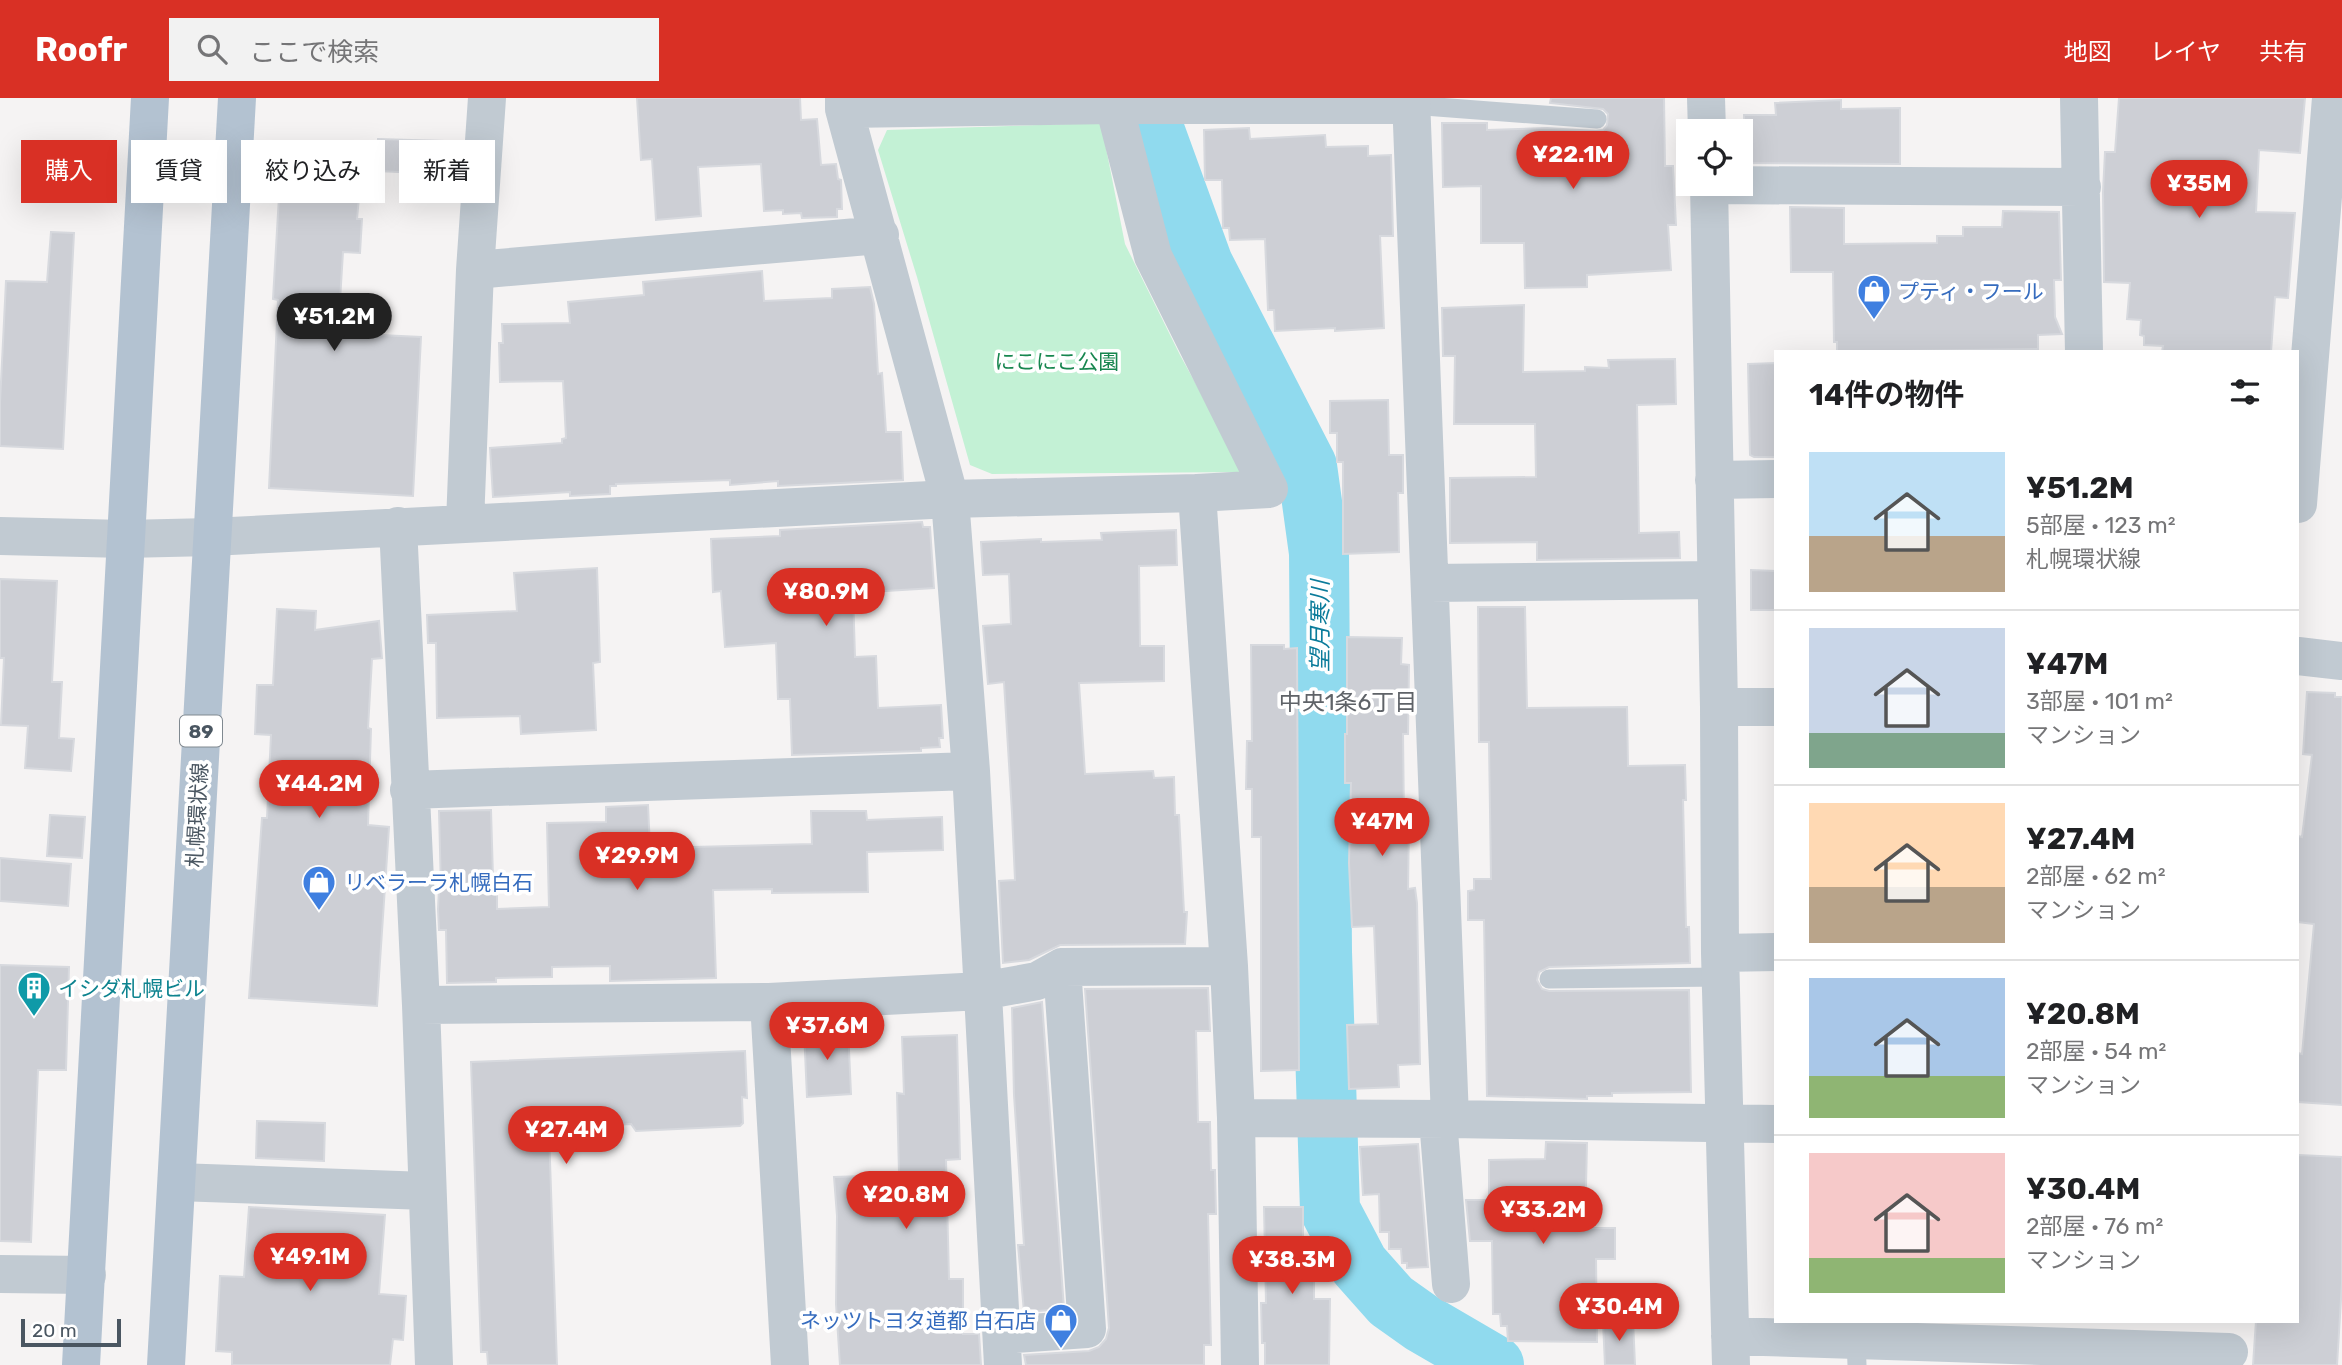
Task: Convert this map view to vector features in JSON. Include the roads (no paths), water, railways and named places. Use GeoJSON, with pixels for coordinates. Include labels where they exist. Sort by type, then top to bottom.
{"type":"FeatureCollection","features":[{"type":"Feature","properties":{"kind":"main road"},"geometry":{"type":"LineString","coordinates":[[81,1365],[150,98]]}},
{"type":"Feature","properties":{"kind":"main road","name":"札幌環状線"},"geometry":{"type":"LineString","coordinates":[[166,1365],[237,98]]}},
{"type":"Feature","properties":{"kind":"street"},"geometry":{"type":"LineString","coordinates":[[465,523],[475,270],[487,98]]}},
{"type":"Feature","properties":{"kind":"street"},"geometry":{"type":"LineString","coordinates":[[1706,98],[1707,119]]}},
{"type":"Feature","properties":{"kind":"street"},"geometry":{"type":"LineString","coordinates":[[2079,98],[2084,350]]}},
{"type":"Feature","properties":{"kind":"street"},"geometry":{"type":"LineString","coordinates":[[2299,492],[2331,98]]}},
{"type":"Feature","properties":{"kind":"street"},"geometry":{"type":"LineString","coordinates":[[1062,967],[1087,1329],[1003,1350],[971,771],[950,499],[844,104],[1138,106],[1411,101],[1430,583],[1451,1284]]}},
{"type":"Feature","properties":{"kind":"street"},"geometry":{"type":"LineString","coordinates":[[0,536],[125,539],[211,537],[950,499],[1269,489],[1153,256],[1138,106]]}},
{"type":"Feature","properties":{"kind":"street"},"geometry":{"type":"LineString","coordinates":[[1753,184],[2082,187]]}},
{"type":"Feature","properties":{"kind":"street"},"geometry":{"type":"LineString","coordinates":[[1709,196],[1721,965],[1731,1350],[1856,1352],[2229,1346]]}},
{"type":"Feature","properties":{"kind":"street"},"geometry":{"type":"LineString","coordinates":[[475,270],[880,235]]}},
{"type":"Feature","properties":{"kind":"street"},"geometry":{"type":"LineString","coordinates":[[1714,480],[1774,479]]}},
{"type":"Feature","properties":{"kind":"street"},"geometry":{"type":"LineString","coordinates":[[1197,493],[1229,966],[1236,1118],[1240,1365]]}},
{"type":"Feature","properties":{"kind":"street"},"geometry":{"type":"LineString","coordinates":[[398,526],[421,1005],[433,1365]]}},
{"type":"Feature","properties":{"kind":"street"},"geometry":{"type":"LineString","coordinates":[[1430,583],[1716,580]]}},
{"type":"Feature","properties":{"kind":"street"},"geometry":{"type":"LineString","coordinates":[[2299,656],[2342,661]]}},
{"type":"Feature","properties":{"kind":"street"},"geometry":{"type":"LineString","coordinates":[[1719,707],[1774,706]]}},
{"type":"Feature","properties":{"kind":"street"},"geometry":{"type":"LineString","coordinates":[[409,790],[971,771]]}},
{"type":"Feature","properties":{"kind":"street"},"geometry":{"type":"LineString","coordinates":[[1721,965],[1774,952]]}},
{"type":"Feature","properties":{"kind":"street"},"geometry":{"type":"LineString","coordinates":[[421,1005],[769,1002],[982,990],[1037,981],[1062,967],[1229,966]]}},
{"type":"Feature","properties":{"kind":"street"},"geometry":{"type":"LineString","coordinates":[[769,1002],[790,1365]]}},
{"type":"Feature","properties":{"kind":"street"},"geometry":{"type":"LineString","coordinates":[[1236,1118],[1774,1124]]}},
{"type":"Feature","properties":{"kind":"street"},"geometry":{"type":"LineString","coordinates":[[177,1182],[426,1191]]}},
{"type":"Feature","properties":{"kind":"street"},"geometry":{"type":"LineString","coordinates":[[0,1274],[87,1275]]}},
{"type":"Feature","properties":{"kind":"lane"},"geometry":{"type":"LineString","coordinates":[[1411,101],[1597,119]]}},
{"type":"Feature","properties":{"kind":"lane"},"geometry":{"type":"LineString","coordinates":[[1549,979],[1721,965]]}},
{"type":"Feature","properties":{"kind":"waterway","name":"望月寒川"},"geometry":{"type":"LineString","coordinates":[[1147,98],[1154,129],[1203,264],[1307,466],[1319,553],[1322,952],[1330,1210],[1359,1265],[1391,1301],[1422,1323],[1494,1365]]}},
{"type":"Feature","properties":{"kind":"place","name":"プティ・フール"},"geometry":{"type":"Point","coordinates":[1874,321]}},
{"type":"Feature","properties":{"kind":"place","name":"リベラーラ札幌白石"},"geometry":{"type":"Point","coordinates":[319,912]}},
{"type":"Feature","properties":{"kind":"place","name":"イシダ札幌ビル"},"geometry":{"type":"Point","coordinates":[34,1018]}},
{"type":"Feature","properties":{"kind":"place","name":"ネッツトヨタ道都 白石店"},"geometry":{"type":"Point","coordinates":[1061,1350]}},
{"type":"Feature","properties":{"kind":"district","name":"中央1条6丁目"},"geometry":{"type":"Point","coordinates":[1348,702]}},
{"type":"Feature","properties":{"kind":"park label","name":"にこにこ公園"},"geometry":{"type":"Point","coordinates":[1057,361]}}]}
